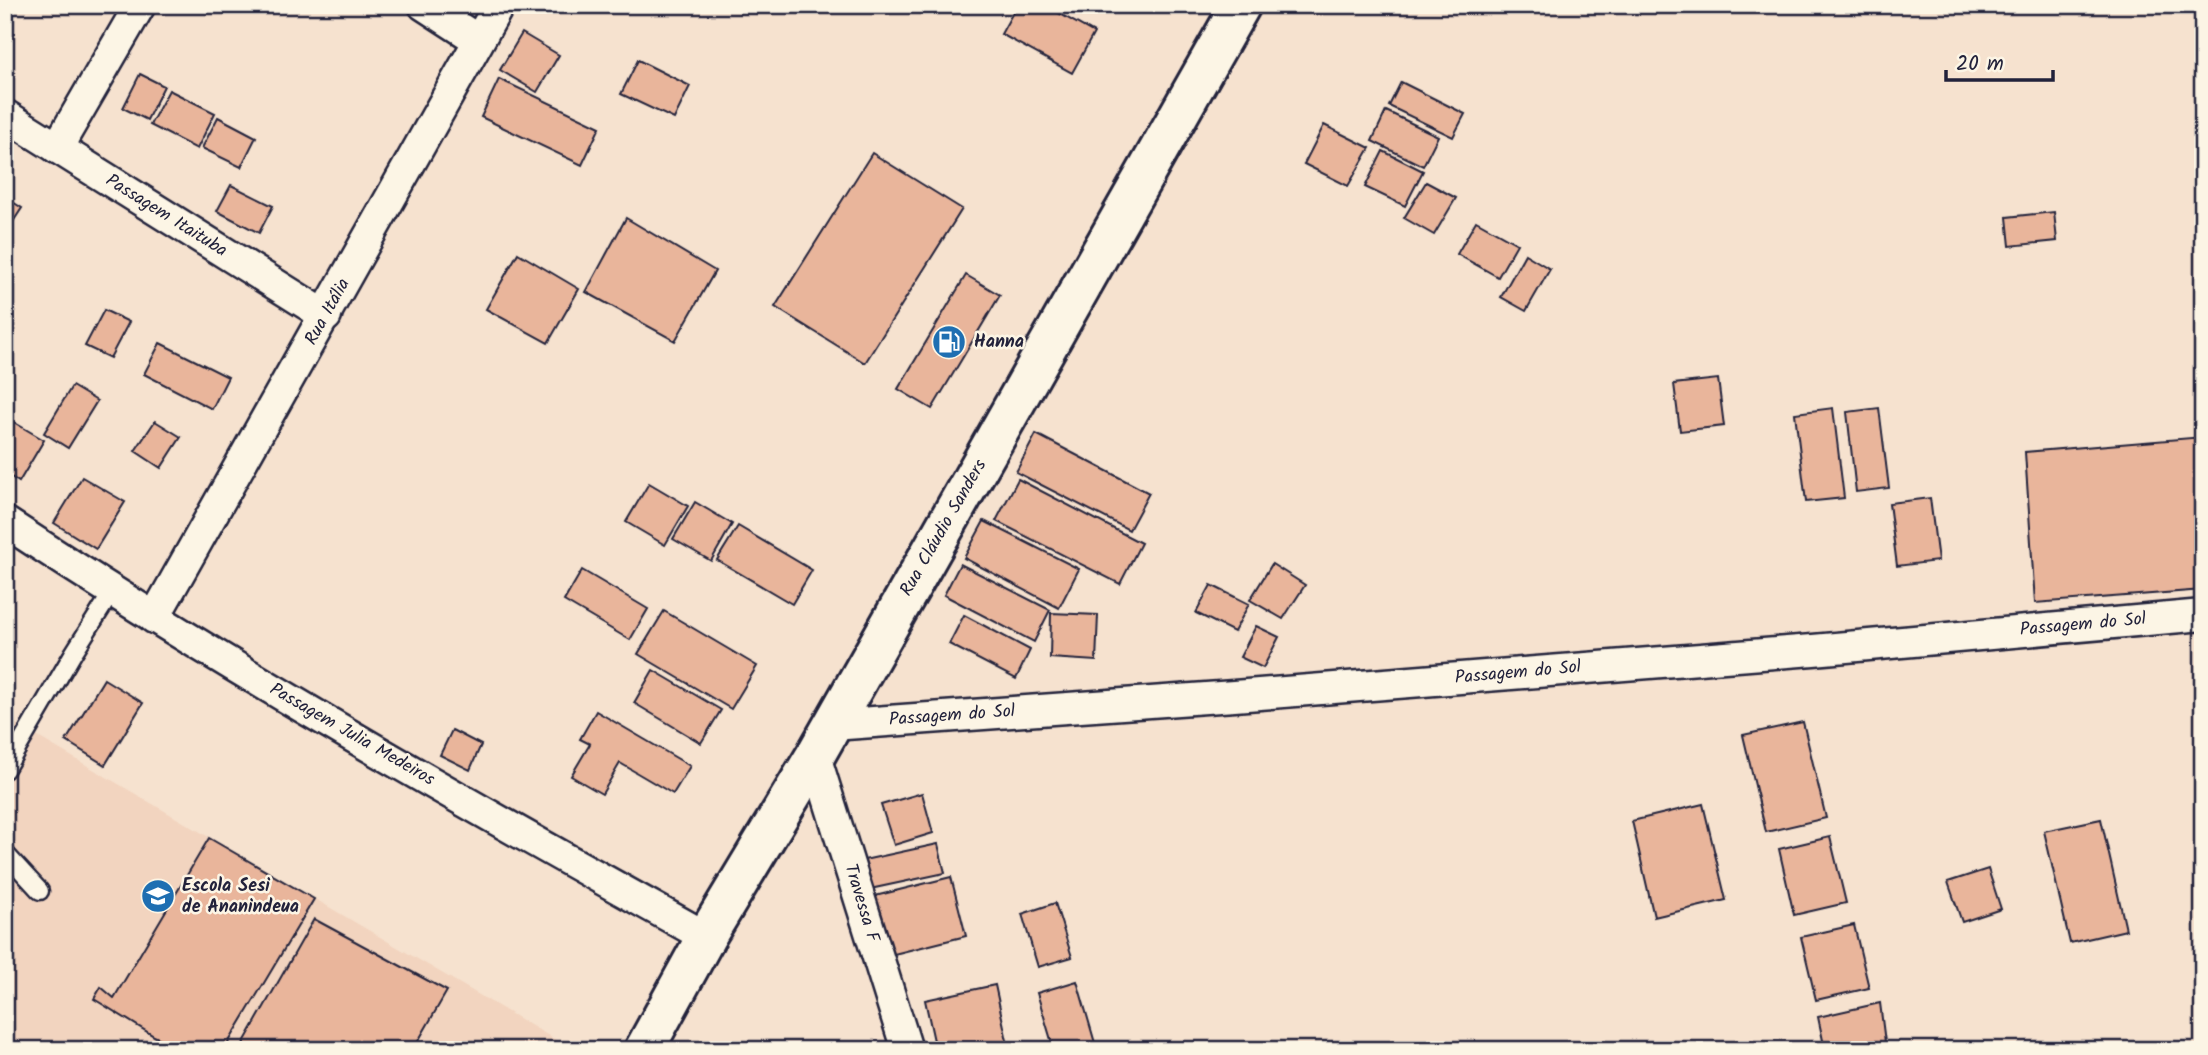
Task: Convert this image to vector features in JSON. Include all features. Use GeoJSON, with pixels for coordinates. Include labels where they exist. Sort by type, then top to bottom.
{"type":"FeatureCollection","features":[{"type":"Feature","properties":{"kind":"main road","name":"Rua Cláudio Sanders"},"geometry":{"type":"LineString","coordinates":[[644,1050],[705,937],[824,740],[1241,5]]}},
{"type":"Feature","properties":{"kind":"street"},"geometry":{"type":"LineString","coordinates":[[57,148],[140,5]]}},
{"type":"Feature","properties":{"kind":"street"},"geometry":{"type":"LineString","coordinates":[[424,5],[478,40]]}},
{"type":"Feature","properties":{"kind":"street","name":"Rua Itália"},"geometry":{"type":"LineString","coordinates":[[154,618],[499,5]]}},
{"type":"Feature","properties":{"kind":"street","name":"Passagem Itaituba"},"geometry":{"type":"LineString","coordinates":[[5,115],[326,316]]}},
{"type":"Feature","properties":{"kind":"street","name":"Passagem Julia Medeiros"},"geometry":{"type":"LineString","coordinates":[[5,522],[112,592],[289,700],[705,937]]}},
{"type":"Feature","properties":{"kind":"street","name":"Passagem do Sol"},"geometry":{"type":"LineString","coordinates":[[824,740],[1234,696],[1786,652],[2203,615]]}},
{"type":"Feature","properties":{"kind":"street","name":"Travessa F"},"geometry":{"type":"LineString","coordinates":[[824,740],[907,1050]]}},
{"type":"Feature","properties":{"kind":"lane"},"geometry":{"type":"LineString","coordinates":[[5,771],[112,592]]}},
{"type":"Feature","properties":{"kind":"lane"},"geometry":{"type":"LineString","coordinates":[[5,853],[40,891]]}},
{"type":"Feature","properties":{"kind":"shaded area","name":"Escola Sesi de Ananindeua"},"geometry":{"type":"Polygon","coordinates":[[[16,724],[573,1050],[5,1050],[5,742],[16,724]]]}},
{"type":"Feature","properties":{"kind":"building"},"geometry":{"type":"Polygon","coordinates":[[[1017,5],[1044,5],[1094,33],[1072,73],[1001,34],[1017,5]]]}},
{"type":"Feature","properties":{"kind":"building"},"geometry":{"type":"Polygon","coordinates":[[[522,33],[559,55],[537,92],[500,70],[522,33]]]}},
{"type":"Feature","properties":{"kind":"building"},"geometry":{"type":"Polygon","coordinates":[[[638,60],[690,86],[674,119],[621,94],[638,60]]]}},
{"type":"Feature","properties":{"kind":"building"},"geometry":{"type":"Polygon","coordinates":[[[140,74],[164,86],[147,120],[123,108],[140,74]]]}},
{"type":"Feature","properties":{"kind":"building"},"geometry":{"type":"Polygon","coordinates":[[[499,79],[600,127],[582,165],[481,117],[499,79]]]}},
{"type":"Feature","properties":{"kind":"building"},"geometry":{"type":"Polygon","coordinates":[[[1401,82],[1465,114],[1453,137],[1389,106],[1401,82]]]}},
{"type":"Feature","properties":{"kind":"building"},"geometry":{"type":"Polygon","coordinates":[[[169,90],[215,113],[197,149],[150,125],[169,90]]]}},
{"type":"Feature","properties":{"kind":"building"},"geometry":{"type":"Polygon","coordinates":[[[1386,111],[1438,136],[1423,166],[1372,141],[1386,111]]]}},
{"type":"Feature","properties":{"kind":"building"},"geometry":{"type":"Polygon","coordinates":[[[218,117],[256,137],[241,167],[202,148],[218,117]]]}},
{"type":"Feature","properties":{"kind":"building"},"geometry":{"type":"Polygon","coordinates":[[[1324,125],[1370,148],[1348,186],[1304,164],[1324,125]]]}},
{"type":"Feature","properties":{"kind":"building"},"geometry":{"type":"Polygon","coordinates":[[[1383,151],[1423,171],[1405,206],[1365,187],[1383,151]]]}},
{"type":"Feature","properties":{"kind":"building"},"geometry":{"type":"Polygon","coordinates":[[[872,153],[962,209],[865,363],[775,307],[872,153]]]}},
{"type":"Feature","properties":{"kind":"building"},"geometry":{"type":"Polygon","coordinates":[[[1426,182],[1456,198],[1434,235],[1404,218],[1426,182]]]}},
{"type":"Feature","properties":{"kind":"building"},"geometry":{"type":"Polygon","coordinates":[[[231,185],[273,206],[259,233],[217,211],[231,185]]]}},
{"type":"Feature","properties":{"kind":"building"},"geometry":{"type":"Polygon","coordinates":[[[5,197],[22,208],[5,234],[5,197]]]}},
{"type":"Feature","properties":{"kind":"building"},"geometry":{"type":"Polygon","coordinates":[[[2054,212],[2057,241],[2010,246],[2007,217],[2054,212]]]}},
{"type":"Feature","properties":{"kind":"building"},"geometry":{"type":"Polygon","coordinates":[[[626,218],[715,271],[675,341],[586,292],[626,218]]]}},
{"type":"Feature","properties":{"kind":"building"},"geometry":{"type":"Polygon","coordinates":[[[1476,221],[1517,244],[1498,277],[1457,254],[1476,221]]]}},
{"type":"Feature","properties":{"kind":"building"},"geometry":{"type":"Polygon","coordinates":[[[518,253],[579,289],[548,343],[486,309],[518,253]]]}},
{"type":"Feature","properties":{"kind":"building"},"geometry":{"type":"Polygon","coordinates":[[[1525,254],[1550,269],[1526,311],[1501,297],[1525,254]]]}},
{"type":"Feature","properties":{"kind":"building","name":"Hanna"},"geometry":{"type":"Polygon","coordinates":[[[966,275],[1000,295],[932,409],[898,389],[966,275]]]}},
{"type":"Feature","properties":{"kind":"building"},"geometry":{"type":"Polygon","coordinates":[[[104,310],[129,322],[110,358],[85,346],[104,310]]]}},
{"type":"Feature","properties":{"kind":"building"},"geometry":{"type":"Polygon","coordinates":[[[160,343],[228,377],[212,409],[144,374],[160,343]]]}},
{"type":"Feature","properties":{"kind":"building"},"geometry":{"type":"Polygon","coordinates":[[[1718,379],[1724,426],[1680,431],[1674,384],[1718,379]]]}},
{"type":"Feature","properties":{"kind":"building"},"geometry":{"type":"Polygon","coordinates":[[[72,386],[97,401],[68,448],[44,433],[72,386]]]}},
{"type":"Feature","properties":{"kind":"building"},"geometry":{"type":"Polygon","coordinates":[[[1833,408],[1844,498],[1806,502],[1795,413],[1833,408]]]}},
{"type":"Feature","properties":{"kind":"building"},"geometry":{"type":"Polygon","coordinates":[[[1879,408],[1889,488],[1856,492],[1847,412],[1879,408]]]}},
{"type":"Feature","properties":{"kind":"building"},"geometry":{"type":"Polygon","coordinates":[[[10,420],[44,440],[19,482],[5,473],[5,428],[10,420]]]}},
{"type":"Feature","properties":{"kind":"building"},"geometry":{"type":"Polygon","coordinates":[[[155,421],[181,437],[161,468],[135,451],[155,421]]]}},
{"type":"Feature","properties":{"kind":"building"},"geometry":{"type":"Polygon","coordinates":[[[1036,434],[1149,493],[1129,530],[1016,472],[1036,434]]]}},
{"type":"Feature","properties":{"kind":"building"},"geometry":{"type":"Polygon","coordinates":[[[2203,437],[2203,590],[2035,603],[2025,452],[2203,437]]]}},
{"type":"Feature","properties":{"kind":"building"},"geometry":{"type":"Polygon","coordinates":[[[82,477],[125,502],[96,549],[54,523],[82,477]]]}},
{"type":"Feature","properties":{"kind":"building"},"geometry":{"type":"Polygon","coordinates":[[[1018,479],[1141,543],[1120,584],[996,521],[1018,479]]]}},
{"type":"Feature","properties":{"kind":"building"},"geometry":{"type":"Polygon","coordinates":[[[649,483],[688,506],[665,545],[626,522],[649,483]]]}},
{"type":"Feature","properties":{"kind":"building"},"geometry":{"type":"Polygon","coordinates":[[[1930,498],[1938,561],[1897,566],[1889,503],[1930,498]]]}},
{"type":"Feature","properties":{"kind":"building"},"geometry":{"type":"Polygon","coordinates":[[[695,502],[732,524],[711,561],[673,539],[695,502]]]}},
{"type":"Feature","properties":{"kind":"building"},"geometry":{"type":"Polygon","coordinates":[[[984,521],[1079,569],[1059,608],[964,558],[984,521]]]}},
{"type":"Feature","properties":{"kind":"building"},"geometry":{"type":"Polygon","coordinates":[[[738,526],[812,570],[792,604],[717,560],[738,526]]]}},
{"type":"Feature","properties":{"kind":"building"},"geometry":{"type":"Polygon","coordinates":[[[960,564],[1050,610],[1034,642],[944,595],[960,564]]]}},
{"type":"Feature","properties":{"kind":"building"},"geometry":{"type":"Polygon","coordinates":[[[1272,564],[1305,585],[1283,619],[1250,600],[1272,564]]]}},
{"type":"Feature","properties":{"kind":"building"},"geometry":{"type":"Polygon","coordinates":[[[582,570],[648,609],[630,640],[564,601],[582,570]]]}},
{"type":"Feature","properties":{"kind":"building"},"geometry":{"type":"Polygon","coordinates":[[[1211,585],[1249,604],[1234,632],[1196,613],[1211,585]]]}},
{"type":"Feature","properties":{"kind":"building"},"geometry":{"type":"Polygon","coordinates":[[[664,611],[757,666],[731,709],[638,654],[664,611]]]}},
{"type":"Feature","properties":{"kind":"building"},"geometry":{"type":"Polygon","coordinates":[[[1051,613],[1098,615],[1096,661],[1050,658],[1051,613]]]}},
{"type":"Feature","properties":{"kind":"building"},"geometry":{"type":"Polygon","coordinates":[[[964,615],[1030,650],[1016,679],[949,644],[964,615]]]}},
{"type":"Feature","properties":{"kind":"building"},"geometry":{"type":"Polygon","coordinates":[[[1256,626],[1279,637],[1263,668],[1240,657],[1256,626]]]}},
{"type":"Feature","properties":{"kind":"building"},"geometry":{"type":"Polygon","coordinates":[[[653,670],[721,710],[701,743],[634,703],[653,670]]]}},
{"type":"Feature","properties":{"kind":"building"},"geometry":{"type":"Polygon","coordinates":[[[104,679],[143,703],[105,765],[66,741],[104,679]]]}},
{"type":"Feature","properties":{"kind":"building"},"geometry":{"type":"Polygon","coordinates":[[[596,711],[690,766],[673,794],[620,763],[602,794],[571,776],[590,744],[580,739],[596,711]]]}},
{"type":"Feature","properties":{"kind":"building"},"geometry":{"type":"Polygon","coordinates":[[[1803,722],[1826,818],[1766,832],[1743,735],[1803,722]]]}},
{"type":"Feature","properties":{"kind":"building"},"geometry":{"type":"Polygon","coordinates":[[[452,730],[481,745],[470,770],[440,755],[452,730]]]}},
{"type":"Feature","properties":{"kind":"building"},"geometry":{"type":"Polygon","coordinates":[[[922,793],[933,833],[894,845],[881,805],[922,793]]]}},
{"type":"Feature","properties":{"kind":"building"},"geometry":{"type":"Polygon","coordinates":[[[1703,804],[1726,900],[1654,917],[1632,821],[1703,804]]]}},
{"type":"Feature","properties":{"kind":"building"},"geometry":{"type":"Polygon","coordinates":[[[2101,819],[2126,930],[2070,943],[2044,831],[2101,819]]]}},
{"type":"Feature","properties":{"kind":"building"},"geometry":{"type":"Polygon","coordinates":[[[1830,837],[1846,903],[1794,915],[1779,849],[1830,837]]]}},
{"type":"Feature","properties":{"kind":"building"},"geometry":{"type":"Polygon","coordinates":[[[209,838],[314,899],[224,1050],[183,1050],[154,1036],[94,999],[101,987],[114,998],[209,838]]]}},
{"type":"Feature","properties":{"kind":"building"},"geometry":{"type":"Polygon","coordinates":[[[938,844],[945,873],[870,889],[864,860],[938,844]]]}},
{"type":"Feature","properties":{"kind":"building"},"geometry":{"type":"Polygon","coordinates":[[[1988,869],[2001,909],[1962,922],[1948,882],[1988,869]]]}},
{"type":"Feature","properties":{"kind":"building"},"geometry":{"type":"Polygon","coordinates":[[[951,877],[966,936],[890,955],[875,896],[951,877]]]}},
{"type":"Feature","properties":{"kind":"building"},"geometry":{"type":"Polygon","coordinates":[[[1055,903],[1072,957],[1038,967],[1022,914],[1055,903]]]}},
{"type":"Feature","properties":{"kind":"building"},"geometry":{"type":"Polygon","coordinates":[[[314,919],[447,991],[413,1050],[254,1050],[243,1044],[314,919]]]}},
{"type":"Feature","properties":{"kind":"building"},"geometry":{"type":"Polygon","coordinates":[[[1854,925],[1869,988],[1816,1000],[1801,937],[1854,925]]]}},
{"type":"Feature","properties":{"kind":"building"},"geometry":{"type":"Polygon","coordinates":[[[1077,981],[1097,1050],[1054,1050],[1037,993],[1077,981]]]}},
{"type":"Feature","properties":{"kind":"building"},"geometry":{"type":"Polygon","coordinates":[[[995,985],[1009,1050],[936,1050],[925,1000],[995,985]]]}},
{"type":"Feature","properties":{"kind":"building"},"geometry":{"type":"Polygon","coordinates":[[[1880,1003],[1886,1050],[1825,1050],[1818,1017],[1880,1003]]]}},
{"type":"Feature","properties":{"kind":"place","name":"Hanna"},"geometry":{"type":"Point","coordinates":[949,342]}},
{"type":"Feature","properties":{"kind":"place","name":"Escola Sesi de Ananindeua"},"geometry":{"type":"Point","coordinates":[158,896]}}]}
